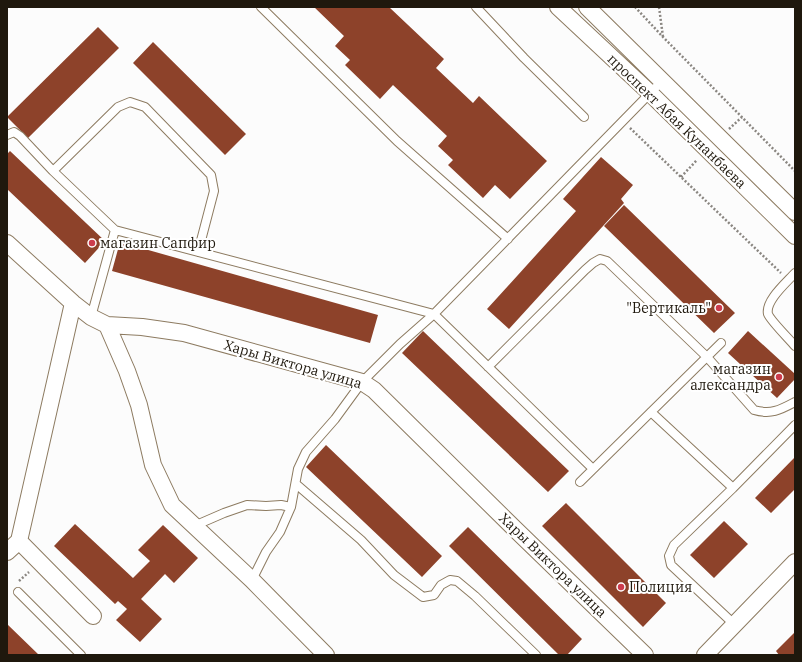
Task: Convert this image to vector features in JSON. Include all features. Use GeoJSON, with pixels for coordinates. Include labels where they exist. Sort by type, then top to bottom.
{"type":"FeatureCollection","features":[{"type":"Feature","properties":{"kind":"street","name":"проспект Абая Кунанбаева"},"geometry":{"type":"LineString","coordinates":[[558,7],[650,93],[795,236]]}},
{"type":"Feature","properties":{"kind":"street","name":"проспект Абая Кунанбаева"},"geometry":{"type":"LineString","coordinates":[[587,7],[795,212]]}},
{"type":"Feature","properties":{"kind":"street","name":"Хары Виктора улица"},"geometry":{"type":"LineString","coordinates":[[7,243],[73,303],[91,317],[107,325],[142,327],[184,333],[362,382],[374,390],[521,536],[646,655]]}},
{"type":"Feature","properties":{"kind":"street"},"geometry":{"type":"LineString","coordinates":[[7,552],[19,541],[73,303]]}},
{"type":"Feature","properties":{"kind":"street"},"geometry":{"type":"LineString","coordinates":[[107,325],[127,371],[139,405],[153,465],[172,505],[252,580],[326,655]]}},
{"type":"Feature","properties":{"kind":"street"},"geometry":{"type":"LineString","coordinates":[[19,541],[93,616]]}},
{"type":"Feature","properties":{"kind":"street"},"geometry":{"type":"LineString","coordinates":[[705,655],[736,625],[795,562]]}},
{"type":"Feature","properties":{"kind":"lane"},"geometry":{"type":"LineString","coordinates":[[261,7],[397,141],[508,239]]}},
{"type":"Feature","properties":{"kind":"lane"},"geometry":{"type":"LineString","coordinates":[[476,7],[524,58],[584,117]]}},
{"type":"Feature","properties":{"kind":"lane"},"geometry":{"type":"LineString","coordinates":[[252,580],[266,552],[280,532],[291,507],[298,470],[306,452],[335,419],[362,382],[400,344],[434,314],[662,81]]}},
{"type":"Feature","properties":{"kind":"lane"},"geometry":{"type":"LineString","coordinates":[[53,170],[118,107],[130,102],[145,107],[211,175],[214,191],[198,252]]}},
{"type":"Feature","properties":{"kind":"lane"},"geometry":{"type":"LineString","coordinates":[[7,135],[14,132],[20,136],[115,230],[434,314],[593,470]]}},
{"type":"Feature","properties":{"kind":"lane"},"geometry":{"type":"LineString","coordinates":[[91,317],[115,230]]}},
{"type":"Feature","properties":{"kind":"lane"},"geometry":{"type":"LineString","coordinates":[[488,367],[585,270],[600,259],[606,261],[707,357],[754,410],[762,412],[776,412],[795,402]]}},
{"type":"Feature","properties":{"kind":"lane"},"geometry":{"type":"LineString","coordinates":[[795,273],[772,299],[768,307],[768,316],[795,346]]}},
{"type":"Feature","properties":{"kind":"lane"},"geometry":{"type":"LineString","coordinates":[[580,482],[721,344]]}},
{"type":"Feature","properties":{"kind":"lane"},"geometry":{"type":"LineString","coordinates":[[651,412],[733,488]]}},
{"type":"Feature","properties":{"kind":"lane"},"geometry":{"type":"LineString","coordinates":[[736,625],[671,565],[669,556],[674,545],[795,425]]}},
{"type":"Feature","properties":{"kind":"lane"},"geometry":{"type":"LineString","coordinates":[[296,484],[361,540],[394,575],[422,597],[434,595],[441,585],[450,580],[457,581],[475,596],[536,655]]}},
{"type":"Feature","properties":{"kind":"lane"},"geometry":{"type":"LineString","coordinates":[[194,526],[247,505],[280,505],[291,507]]}},
{"type":"Feature","properties":{"kind":"lane"},"geometry":{"type":"LineString","coordinates":[[18,592],[81,655]]}},
{"type":"Feature","properties":{"kind":"path"},"geometry":{"type":"LineString","coordinates":[[635,7],[663,38],[795,171]]}},
{"type":"Feature","properties":{"kind":"path"},"geometry":{"type":"LineString","coordinates":[[659,7],[663,38]]}},
{"type":"Feature","properties":{"kind":"path"},"geometry":{"type":"LineString","coordinates":[[622,121],[788,281]]}},
{"type":"Feature","properties":{"kind":"path"},"geometry":{"type":"LineString","coordinates":[[18,582],[40,563]]}},
{"type":"Feature","properties":{"kind":"building"},"geometry":{"type":"Polygon","coordinates":[[[314,7],[389,7],[444,59],[436,68],[473,103],[479,96],[547,161],[510,199],[495,185],[483,198],[448,165],[453,160],[438,146],[447,136],[393,85],[380,99],[345,65],[350,60],[335,46],[344,36],[314,7]]]}},
{"type":"Feature","properties":{"kind":"building"},"geometry":{"type":"Polygon","coordinates":[[[98,27],[119,48],[28,138],[7,117],[98,27]]]}},
{"type":"Feature","properties":{"kind":"building"},"geometry":{"type":"Polygon","coordinates":[[[153,42],[246,134],[225,155],[133,63],[153,42]]]}},
{"type":"Feature","properties":{"kind":"building"},"geometry":{"type":"Polygon","coordinates":[[[10,151],[105,241],[85,263],[7,189],[7,154],[10,151]]]}},
{"type":"Feature","properties":{"kind":"building"},"geometry":{"type":"Polygon","coordinates":[[[601,157],[633,185],[621,199],[624,203],[509,329],[487,309],[576,211],[563,199],[601,157]]]}},
{"type":"Feature","properties":{"kind":"building"},"geometry":{"type":"Polygon","coordinates":[[[624,205],[735,313],[714,333],[604,226],[624,205]]]}},
{"type":"Feature","properties":{"kind":"building"},"geometry":{"type":"Polygon","coordinates":[[[120,242],[378,315],[370,343],[112,271],[120,242]]]}},
{"type":"Feature","properties":{"kind":"building"},"geometry":{"type":"Polygon","coordinates":[[[423,331],[569,471],[548,492],[402,353],[423,331]]]}},
{"type":"Feature","properties":{"kind":"building"},"geometry":{"type":"Polygon","coordinates":[[[748,331],[795,374],[795,379],[777,398],[728,353],[748,331]]]}},
{"type":"Feature","properties":{"kind":"building"},"geometry":{"type":"Polygon","coordinates":[[[326,445],[442,556],[422,577],[306,467],[326,445]]]}},
{"type":"Feature","properties":{"kind":"building"},"geometry":{"type":"Polygon","coordinates":[[[795,457],[795,489],[771,513],[755,498],[795,457]]]}},
{"type":"Feature","properties":{"kind":"building"},"geometry":{"type":"Polygon","coordinates":[[[566,503],[666,603],[643,627],[542,526],[566,503]]]}},
{"type":"Feature","properties":{"kind":"building"},"geometry":{"type":"Polygon","coordinates":[[[724,521],[748,544],[714,578],[690,555],[724,521]]]}},
{"type":"Feature","properties":{"kind":"building"},"geometry":{"type":"Polygon","coordinates":[[[75,524],[133,578],[150,561],[138,550],[163,525],[198,558],[174,583],[165,574],[141,599],[162,619],[140,642],[116,620],[127,609],[118,601],[115,604],[54,546],[75,524]]]}},
{"type":"Feature","properties":{"kind":"building"},"geometry":{"type":"Polygon","coordinates":[[[468,527],[582,639],[567,655],[559,655],[449,546],[468,527]]]}},
{"type":"Feature","properties":{"kind":"building"},"geometry":{"type":"Polygon","coordinates":[[[7,624],[39,655],[7,655],[7,624]]]}},
{"type":"Feature","properties":{"kind":"building"},"geometry":{"type":"Polygon","coordinates":[[[795,632],[795,655],[779,655],[776,651],[795,632]]]}},
{"type":"Feature","properties":{"kind":"place","name":"магазин Сапфир"},"geometry":{"type":"Point","coordinates":[92,243]}},
{"type":"Feature","properties":{"kind":"place","name":"\"Вертикаль\""},"geometry":{"type":"Point","coordinates":[719,308]}},
{"type":"Feature","properties":{"kind":"place","name":"магазин александра"},"geometry":{"type":"Point","coordinates":[779,377]}},
{"type":"Feature","properties":{"kind":"place","name":"Полиция"},"geometry":{"type":"Point","coordinates":[621,587]}}]}
